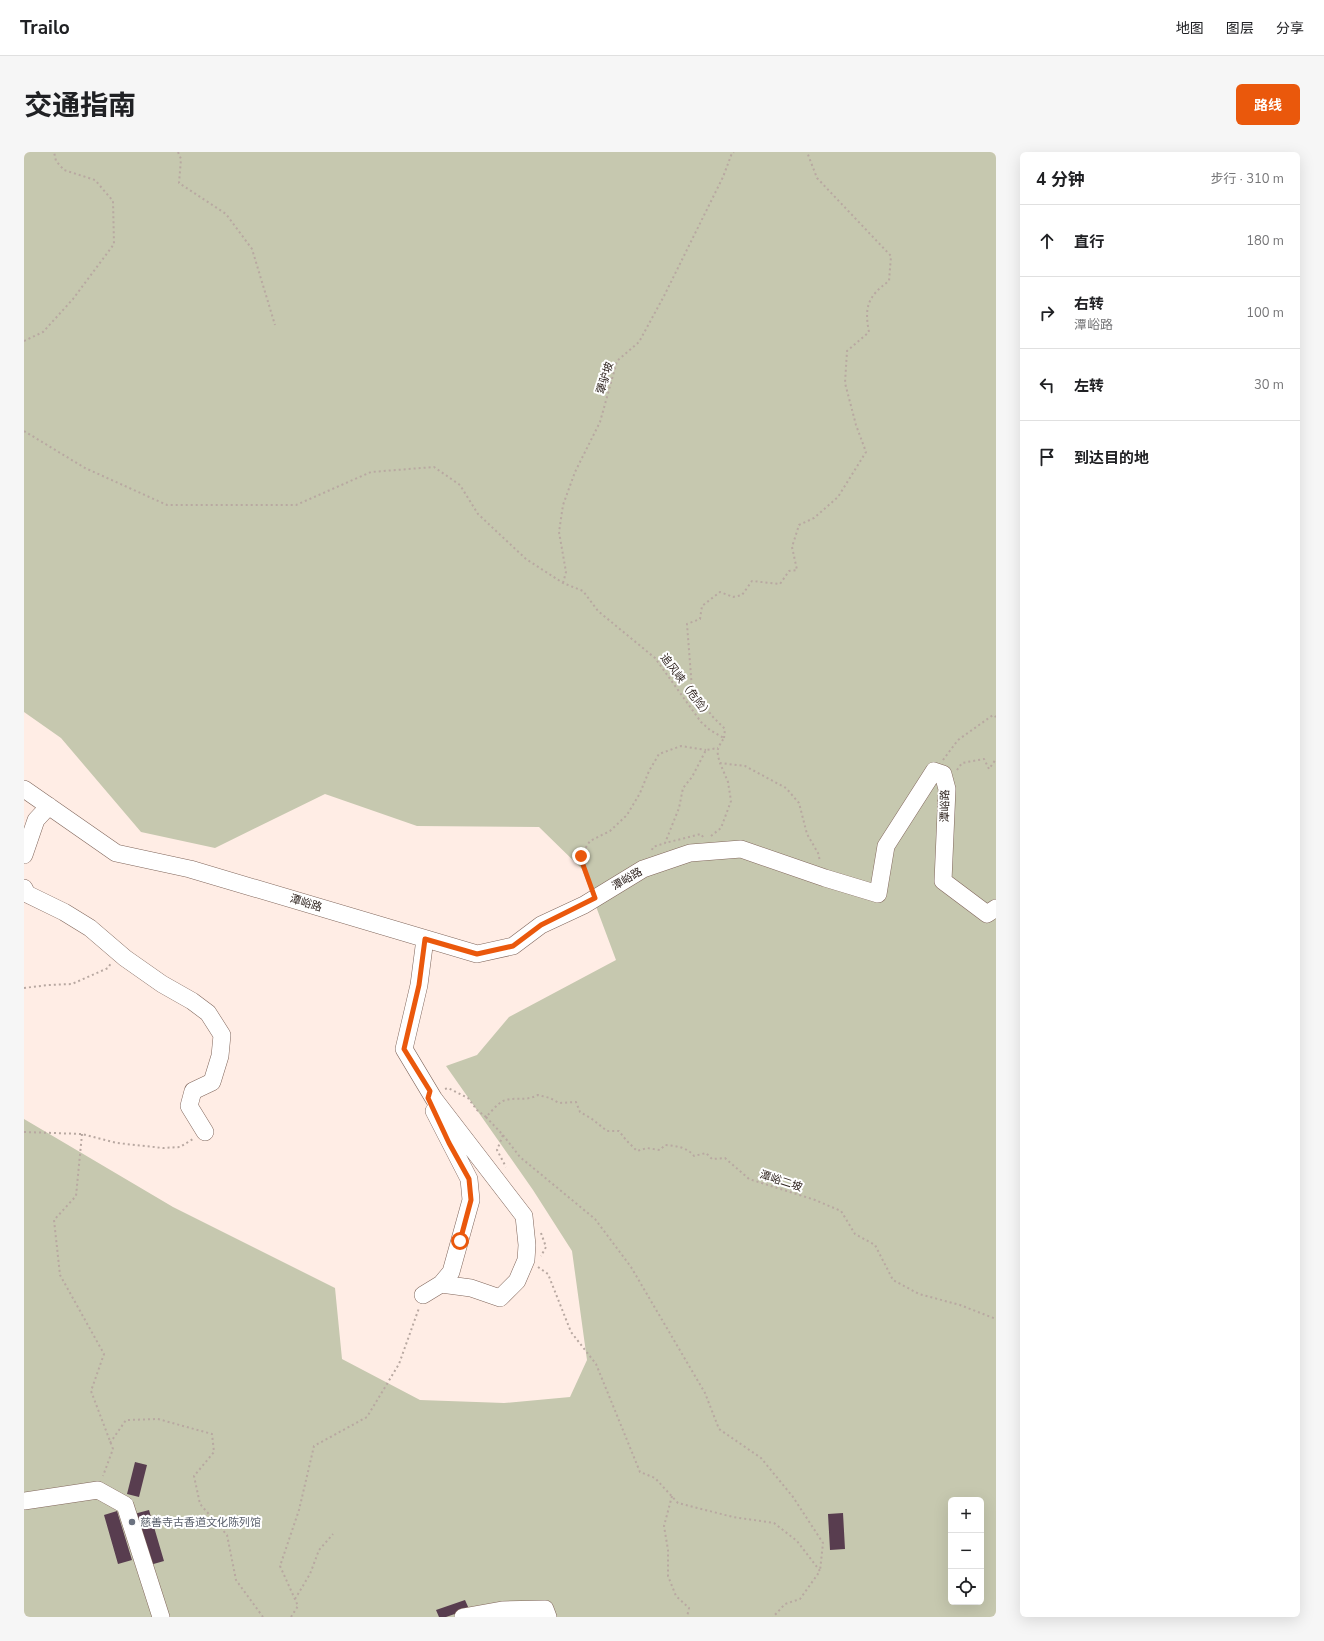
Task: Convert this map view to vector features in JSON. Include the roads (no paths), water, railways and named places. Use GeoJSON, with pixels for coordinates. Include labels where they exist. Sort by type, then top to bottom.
{"type":"FeatureCollection","features":[{"type":"Feature","properties":{"kind":"street","name":"潭峪路"},"geometry":{"type":"LineString","coordinates":[[24,789],[116,853],[190,869],[477,954],[513,946],[541,925],[595,898],[643,869],[690,853],[740,849],[825,878],[878,894],[886,846],[939,775],[947,789],[943,881],[988,914],[996,908]]}},
{"type":"Feature","properties":{"kind":"street"},"geometry":{"type":"LineString","coordinates":[[24,855],[36,820],[49,806]]}},
{"type":"Feature","properties":{"kind":"street"},"geometry":{"type":"LineString","coordinates":[[24,888],[27,894],[64,912],[90,928],[119,953],[162,984],[192,1001],[208,1013],[222,1035],[220,1056],[212,1082],[193,1091],[189,1106],[205,1132]]}},
{"type":"Feature","properties":{"kind":"street"},"geometry":{"type":"LineString","coordinates":[[425,939],[419,985],[404,1049],[430,1091],[524,1216],[527,1245],[526,1260],[517,1282],[500,1298],[471,1288],[442,1284]]}},
{"type":"Feature","properties":{"kind":"street"},"geometry":{"type":"LineString","coordinates":[[423,1296],[442,1284],[451,1272],[471,1200],[469,1179],[449,1143],[428,1098],[430,1091]]}},
{"type":"Feature","properties":{"kind":"street"},"geometry":{"type":"LineString","coordinates":[[24,1501],[98,1490],[124,1505],[161,1617]]}},
{"type":"Feature","properties":{"kind":"street"},"geometry":{"type":"LineString","coordinates":[[463,1617],[502,1610],[545,1610],[548,1617]]}},
{"type":"Feature","properties":{"kind":"place","name":"慈善寺古香道文化陈列馆"},"geometry":{"type":"Point","coordinates":[132,1522]}}]}
